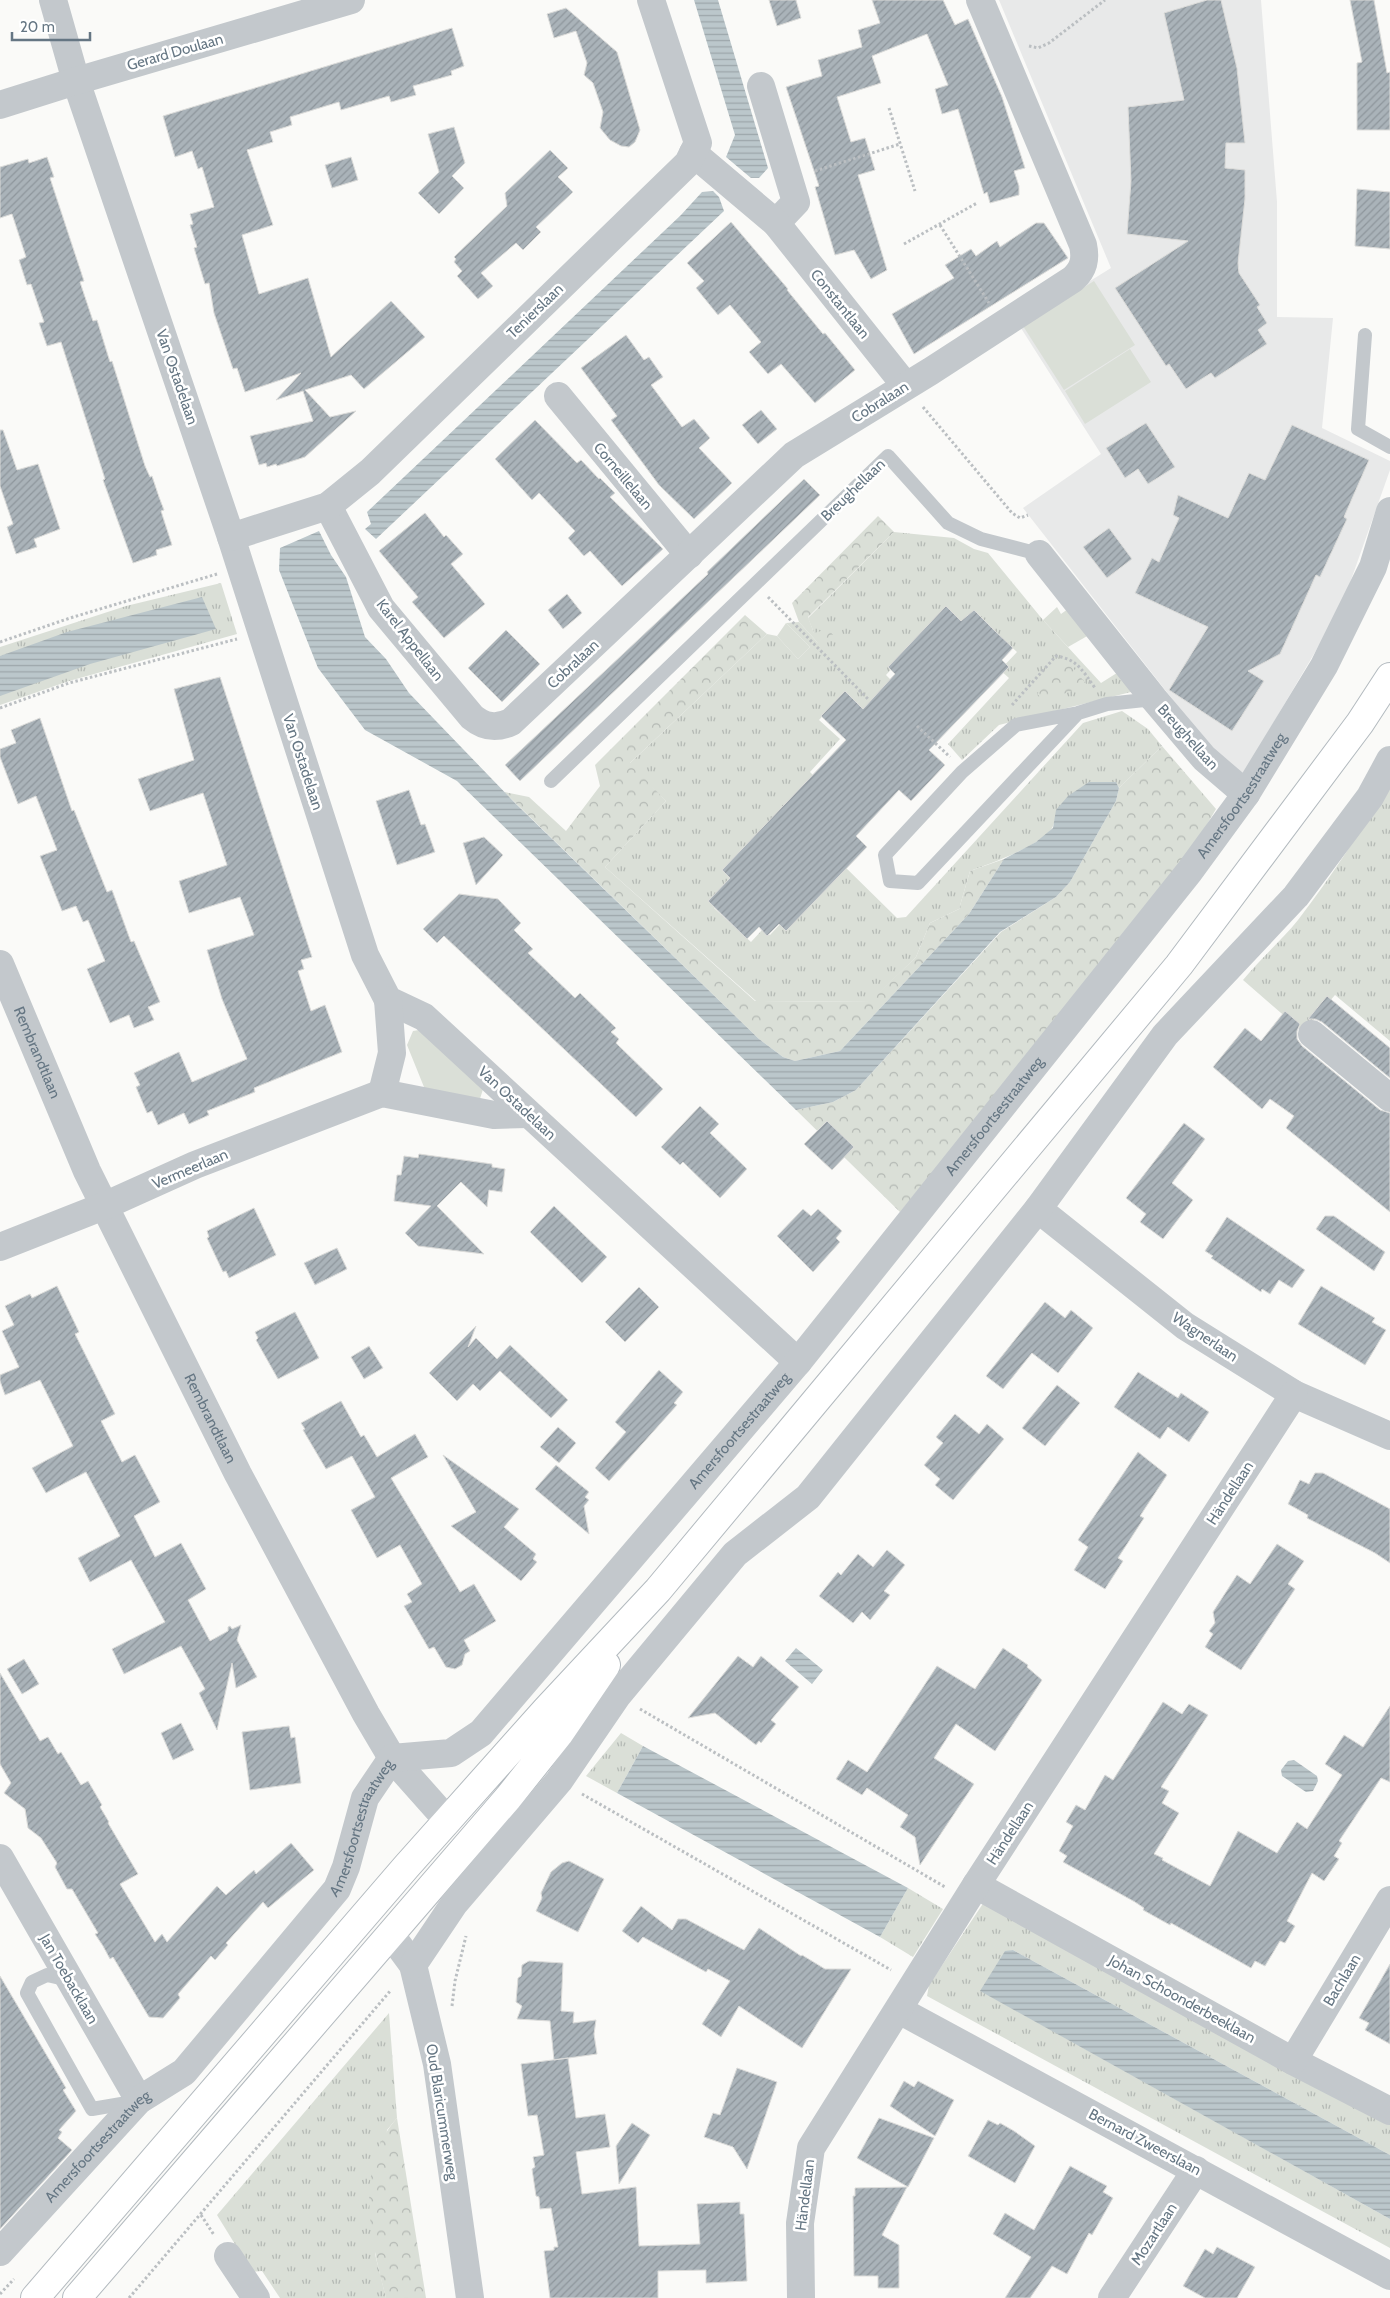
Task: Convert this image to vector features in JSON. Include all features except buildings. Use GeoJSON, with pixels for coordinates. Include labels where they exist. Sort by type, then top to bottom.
{"type":"FeatureCollection","features":[{"type":"Feature","properties":{"kind":"main road"},"geometry":{"type":"LineString","coordinates":[[36,2298],[406,1867],[546,1710],[658,1590],[1179,965],[1360,723],[1390,677]]}},
{"type":"Feature","properties":{"kind":"main road"},"geometry":{"type":"LineString","coordinates":[[77,2298],[470,1843],[559,1734],[658,1590]]}},
{"type":"Feature","properties":{"kind":"main road","name":"Rembrandtlaan"},"geometry":{"type":"LineString","coordinates":[[448,1821],[470,1843]]}},
{"type":"Feature","properties":{"kind":"street","name":"Van Ostadelaan"},"geometry":{"type":"LineString","coordinates":[[53,0],[76,81],[231,537],[365,955],[388,1000],[424,1017],[798,1362]]}},
{"type":"Feature","properties":{"kind":"street","name":"Gerard Doulaan"},"geometry":{"type":"LineString","coordinates":[[0,105],[351,0]]}},
{"type":"Feature","properties":{"kind":"street"},"geometry":{"type":"LineString","coordinates":[[651,0],[698,143],[693,153]]}},
{"type":"Feature","properties":{"kind":"street","name":"Cobralaan"},"geometry":{"type":"LineString","coordinates":[[472,716],[486,726],[495,727],[511,722],[794,455],[1003,325],[1074,279],[1080,273],[1085,255],[980,0]]}},
{"type":"Feature","properties":{"kind":"street"},"geometry":{"type":"LineString","coordinates":[[761,86],[796,202],[776,223]]}},
{"type":"Feature","properties":{"kind":"street","name":"Constantlaan"},"geometry":{"type":"LineString","coordinates":[[693,153],[776,223],[906,385]]}},
{"type":"Feature","properties":{"kind":"street","name":"Tenierslaan"},"geometry":{"type":"LineString","coordinates":[[231,537],[328,506],[377,465],[688,163],[693,153]]}},
{"type":"Feature","properties":{"kind":"street","name":"Corneillelaan"},"geometry":{"type":"LineString","coordinates":[[558,396],[689,555]]}},
{"type":"Feature","properties":{"kind":"street","name":"Karel Appellaan"},"geometry":{"type":"LineString","coordinates":[[328,506],[382,608],[472,716]]}},
{"type":"Feature","properties":{"kind":"street","name":"Amersfoortsestraatweg"},"geometry":{"type":"LineString","coordinates":[[0,2252],[139,2100],[184,2072],[338,1889],[365,1798],[392,1758],[451,1753],[481,1733],[798,1362],[1188,872],[1246,794],[1324,666],[1373,567],[1390,511]]}},
{"type":"Feature","properties":{"kind":"street","name":"Breughellaan"},"geometry":{"type":"LineString","coordinates":[[1039,554],[1204,758],[1246,794]]}},
{"type":"Feature","properties":{"kind":"street"},"geometry":{"type":"LineString","coordinates":[[413,1965],[454,1904],[559,1781],[617,1696],[735,1554],[808,1497],[1038,1209],[1165,1036],[1296,896],[1370,797],[1390,760]]}},
{"type":"Feature","properties":{"kind":"street","name":"Rembrandtlaan"},"geometry":{"type":"LineString","coordinates":[[0,964],[87,1171],[238,1474],[366,1714],[392,1758],[448,1821]]}},
{"type":"Feature","properties":{"kind":"street"},"geometry":{"type":"LineString","coordinates":[[388,1000],[392,1053],[382,1093],[494,1115],[528,1114]]}},
{"type":"Feature","properties":{"kind":"street"},"geometry":{"type":"LineString","coordinates":[[1312,1034],[1390,1098]]}},
{"type":"Feature","properties":{"kind":"street","name":"Vermeerlaan"},"geometry":{"type":"LineString","coordinates":[[0,1247],[104,1206],[195,1165],[382,1093]]}},
{"type":"Feature","properties":{"kind":"street","name":"Wagnerlaan"},"geometry":{"type":"LineString","coordinates":[[1038,1209],[1184,1326],[1294,1394],[1390,1436]]}},
{"type":"Feature","properties":{"kind":"street","name":"Händellaan"},"geometry":{"type":"LineString","coordinates":[[801,2298],[800,2223],[811,2148],[972,1892],[1294,1394]]}},
{"type":"Feature","properties":{"kind":"street","name":"Jan Toebacklaan"},"geometry":{"type":"LineString","coordinates":[[0,1858],[139,2100]]}},
{"type":"Feature","properties":{"kind":"street","name":"Johan Schoonderbeeklaan"},"geometry":{"type":"LineString","coordinates":[[972,1892],[1390,2111]]}},
{"type":"Feature","properties":{"kind":"street","name":"Bachlaan"},"geometry":{"type":"LineString","coordinates":[[1293,2060],[1390,1900]]}},
{"type":"Feature","properties":{"kind":"street","name":"Oud Blaricummerweg"},"geometry":{"type":"LineString","coordinates":[[391,1935],[413,1965],[437,2064],[470,2298]]}},
{"type":"Feature","properties":{"kind":"street","name":"Bernard Zweerslaan"},"geometry":{"type":"LineString","coordinates":[[899,2010],[1390,2276]]}},
{"type":"Feature","properties":{"kind":"street","name":"Mozartlaan"},"geometry":{"type":"LineString","coordinates":[[1112,2298],[1196,2170]]}},
{"type":"Feature","properties":{"kind":"street"},"geometry":{"type":"LineString","coordinates":[[228,2256],[256,2298]]}},
{"type":"Feature","properties":{"kind":"lane"},"geometry":{"type":"LineString","coordinates":[[1365,334],[1358,429],[1390,447]]}},
{"type":"Feature","properties":{"kind":"lane","name":"Breughellaan"},"geometry":{"type":"LineString","coordinates":[[551,781],[888,456],[948,523],[981,538],[1039,554]]}},
{"type":"Feature","properties":{"kind":"lane","name":"Breughellaan"},"geometry":{"type":"LineString","coordinates":[[1078,713],[918,883],[890,881],[886,855],[962,772],[1016,725],[1078,713],[1107,704],[1154,698]]}},
{"type":"Feature","properties":{"kind":"lane"},"geometry":{"type":"LineString","coordinates":[[69,1980],[47,1974],[32,1982],[26,1993],[92,2109],[139,2100]]}},
{"type":"Feature","properties":{"kind":"path"},"geometry":{"type":"LineString","coordinates":[[1024,41],[1028,46],[1038,48],[1049,43],[1105,0]]}},
{"type":"Feature","properties":{"kind":"path"},"geometry":{"type":"LineString","coordinates":[[888,108],[915,191]]}},
{"type":"Feature","properties":{"kind":"path"},"geometry":{"type":"LineString","coordinates":[[789,179],[900,144]]}},
{"type":"Feature","properties":{"kind":"path"},"geometry":{"type":"LineString","coordinates":[[904,244],[977,203]]}},
{"type":"Feature","properties":{"kind":"path"},"geometry":{"type":"LineString","coordinates":[[940,225],[1003,325]]}},
{"type":"Feature","properties":{"kind":"path"},"geometry":{"type":"LineString","coordinates":[[906,385],[1012,513],[1020,518],[1028,515]]}},
{"type":"Feature","properties":{"kind":"path"},"geometry":{"type":"LineString","coordinates":[[0,642],[70,618],[240,567]]}},
{"type":"Feature","properties":{"kind":"path"},"geometry":{"type":"LineString","coordinates":[[755,584],[868,699]]}},
{"type":"Feature","properties":{"kind":"path"},"geometry":{"type":"LineString","coordinates":[[0,708],[69,684],[262,633]]}},
{"type":"Feature","properties":{"kind":"path"},"geometry":{"type":"LineString","coordinates":[[1007,711],[1056,656],[1068,658],[1082,669],[1107,704]]}},
{"type":"Feature","properties":{"kind":"path"},"geometry":{"type":"LineString","coordinates":[[617,1696],[972,1892]]}},
{"type":"Feature","properties":{"kind":"path"},"geometry":{"type":"LineString","coordinates":[[559,1781],[915,1983]]}},
{"type":"Feature","properties":{"kind":"path"},"geometry":{"type":"LineString","coordinates":[[129,2298],[413,1965]]}},
{"type":"Feature","properties":{"kind":"shaded area"},"geometry":{"type":"Polygon","coordinates":[[[694,0],[718,0],[768,168],[759,178],[751,178],[726,157],[735,135],[694,0]]]}},
{"type":"Feature","properties":{"kind":"shaded area"},"geometry":{"type":"Polygon","coordinates":[[[999,0],[1261,0],[1277,202],[1277,317],[1333,318],[1322,428],[1390,461],[1390,470],[1341,608],[1242,776],[1205,741],[1023,508],[1101,454],[1019,325],[1111,268],[999,0]]]}},
{"type":"Feature","properties":{"kind":"shaded area"},"geometry":{"type":"Polygon","coordinates":[[[713,191],[719,197],[724,211],[376,539],[365,529],[371,524],[367,512],[681,215],[702,192],[713,191]]]}},
{"type":"Feature","properties":{"kind":"shaded area"},"geometry":{"type":"Polygon","coordinates":[[[319,531],[331,555],[346,577],[365,637],[386,659],[409,693],[516,804],[759,1039],[783,1057],[795,1061],[840,1051],[969,914],[1004,859],[1036,842],[1053,828],[1056,810],[1068,796],[1089,782],[1116,782],[1119,788],[1116,801],[1070,882],[1056,897],[1000,932],[856,1090],[833,1102],[796,1110],[457,781],[365,730],[318,668],[279,570],[280,548],[319,531]]]}},
{"type":"Feature","properties":{"kind":"shaded area"},"geometry":{"type":"Polygon","coordinates":[[[202,597],[216,629],[90,664],[0,696],[0,656],[67,632],[202,597]]]}},
{"type":"Feature","properties":{"kind":"shaded area"},"geometry":{"type":"Polygon","coordinates":[[[796,1648],[823,1670],[812,1684],[785,1661],[796,1648]]]}},
{"type":"Feature","properties":{"kind":"shaded area"},"geometry":{"type":"Polygon","coordinates":[[[643,1746],[908,1888],[880,1937],[617,1793],[643,1746]]]}},
{"type":"Feature","properties":{"kind":"shaded area"},"geometry":{"type":"Polygon","coordinates":[[[1294,1760],[1317,1776],[1318,1781],[1313,1791],[1306,1792],[1282,1776],[1281,1770],[1288,1761],[1294,1760]]]}},
{"type":"Feature","properties":{"kind":"shaded area"},"geometry":{"type":"Polygon","coordinates":[[[1013,1950],[1390,2155],[1390,2219],[980,1991],[1005,1951],[1013,1950]]]}},
{"type":"Feature","properties":{"kind":"green space"},"geometry":{"type":"Polygon","coordinates":[[[1094,281],[1135,345],[1064,390],[1023,326],[1094,281]]]}},
{"type":"Feature","properties":{"kind":"green space"},"geometry":{"type":"Polygon","coordinates":[[[1130,349],[1151,382],[1085,424],[1065,391],[1130,349]]]}},
{"type":"Feature","properties":{"kind":"green space"},"geometry":{"type":"Polygon","coordinates":[[[878,516],[894,532],[808,617],[814,633],[828,629],[833,635],[818,643],[799,622],[792,603],[878,516]]]}},
{"type":"Feature","properties":{"kind":"green space"},"geometry":{"type":"Polygon","coordinates":[[[894,532],[954,538],[974,549],[988,553],[1043,620],[1101,683],[1120,671],[1135,691],[999,725],[962,760],[948,744],[1009,678],[1000,670],[1017,652],[975,613],[964,625],[947,609],[886,675],[895,684],[866,715],[844,693],[819,720],[840,739],[810,772],[816,778],[727,875],[736,884],[714,908],[751,942],[763,929],[770,935],[839,861],[897,918],[906,917],[1083,723],[1122,711],[1148,729],[1162,746],[1119,788],[1116,782],[1057,810],[1053,826],[1040,840],[1016,853],[970,871],[959,909],[930,923],[916,957],[870,1002],[756,1001],[605,867],[666,801],[629,764],[767,634],[777,636],[798,659],[810,647],[786,623],[799,622],[818,643],[808,618],[894,532]]]}},
{"type":"Feature","properties":{"kind":"green space"},"geometry":{"type":"Polygon","coordinates":[[[221,583],[237,634],[69,681],[0,705],[0,647],[126,606],[221,583]]]}},
{"type":"Feature","properties":{"kind":"green space"},"geometry":{"type":"Polygon","coordinates":[[[1072,606],[1089,635],[1068,647],[1043,620],[1057,607],[1061,614],[1072,606]]]}},
{"type":"Feature","properties":{"kind":"green space"},"geometry":{"type":"Polygon","coordinates":[[[745,615],[767,634],[630,763],[666,801],[605,867],[755,1001],[869,1002],[916,957],[930,923],[959,909],[970,871],[1004,859],[969,914],[840,1051],[795,1061],[783,1057],[759,1039],[504,792],[529,797],[566,831],[600,786],[595,765],[745,615]]]}},
{"type":"Feature","properties":{"kind":"green space"},"geometry":{"type":"Polygon","coordinates":[[[786,623],[810,647],[798,659],[777,636],[786,623]]]}},
{"type":"Feature","properties":{"kind":"green space"},"geometry":{"type":"Polygon","coordinates":[[[1069,663],[1087,685],[1045,701],[1037,694],[1069,663]]]}},
{"type":"Feature","properties":{"kind":"green space"},"geometry":{"type":"Polygon","coordinates":[[[1162,746],[1216,809],[1182,867],[900,1212],[796,1110],[833,1102],[856,1090],[1001,932],[1056,897],[1070,882],[1116,801],[1119,788],[1162,746]]]}},
{"type":"Feature","properties":{"kind":"green space"},"geometry":{"type":"Polygon","coordinates":[[[1390,782],[1390,1041],[1335,995],[1303,1032],[1243,980],[1291,928],[1311,903],[1369,817],[1390,782]]]}},
{"type":"Feature","properties":{"kind":"green space"},"geometry":{"type":"Polygon","coordinates":[[[425,1029],[484,1086],[479,1102],[426,1092],[407,1045],[413,1031],[425,1029]]]}},
{"type":"Feature","properties":{"kind":"green space"},"geometry":{"type":"Polygon","coordinates":[[[621,1733],[643,1746],[617,1793],[586,1776],[621,1733]]]}},
{"type":"Feature","properties":{"kind":"green space"},"geometry":{"type":"Polygon","coordinates":[[[908,1888],[943,1909],[913,1957],[880,1937],[908,1888]]]}},
{"type":"Feature","properties":{"kind":"green space"},"geometry":{"type":"Polygon","coordinates":[[[984,1902],[1390,2124],[1390,2155],[1013,1950],[1005,1952],[981,1991],[1390,2219],[1390,2248],[927,1996],[929,1985],[984,1902]]]}},
{"type":"Feature","properties":{"kind":"green space"},"geometry":{"type":"Polygon","coordinates":[[[389,2013],[397,2118],[387,2130],[375,2254],[386,2298],[280,2298],[262,2271],[252,2272],[217,2215],[389,2013]]]}},
{"type":"Feature","properties":{"kind":"green space"},"geometry":{"type":"Polygon","coordinates":[[[397,2118],[426,2298],[386,2298],[371,2229],[370,2182],[375,2159],[383,2138],[397,2118]]]}}]}
